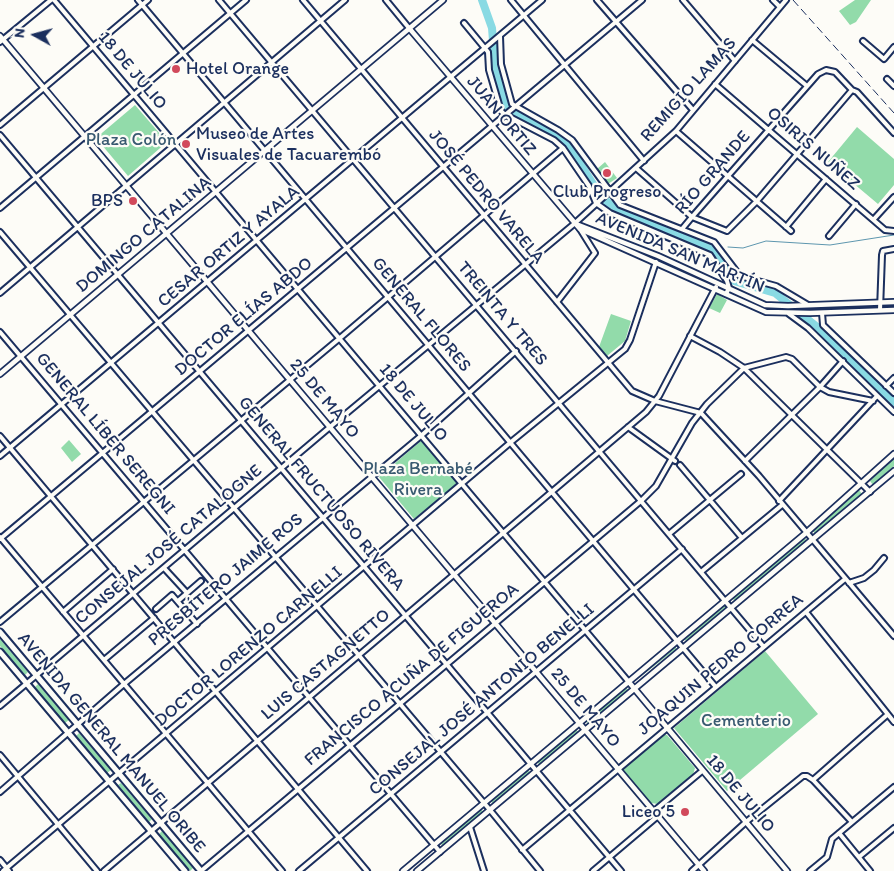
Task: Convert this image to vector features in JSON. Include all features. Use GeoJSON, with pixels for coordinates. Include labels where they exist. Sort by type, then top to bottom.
{"type":"FeatureCollection","features":[{"type":"Feature","properties":{"kind":"main road","name":"AVENIDA GENERAL MANUEL ORIBE"},"geometry":{"type":"LineString","coordinates":[[0,632],[201,871]]}},
{"type":"Feature","properties":{"kind":"main road","name":"AVENIDA GENERAL MANUEL ORIBE"},"geometry":{"type":"LineString","coordinates":[[0,652],[185,871]]}},
{"type":"Feature","properties":{"kind":"street"},"geometry":{"type":"LineString","coordinates":[[1,39],[52,0]]}},
{"type":"Feature","properties":{"kind":"street","name":"18 DE JULIO"},"geometry":{"type":"LineString","coordinates":[[52,0],[588,630],[702,771],[788,871]]}},
{"type":"Feature","properties":{"kind":"street","name":"GENERAL FLORES"},"geometry":{"type":"LineString","coordinates":[[138,0],[715,686]]}},
{"type":"Feature","properties":{"kind":"street"},"geometry":{"type":"LineString","coordinates":[[0,126],[148,0]]}},
{"type":"Feature","properties":{"kind":"street","name":"TREINTA Y TRES"},"geometry":{"type":"LineString","coordinates":[[219,0],[477,304],[763,646]]}},
{"type":"Feature","properties":{"kind":"street"},"geometry":{"type":"LineString","coordinates":[[0,208],[246,0]]}},
{"type":"Feature","properties":{"kind":"street","name":"JOSÉ PEDRO VARELA"},"geometry":{"type":"LineString","coordinates":[[303,0],[635,394],[700,413]]}},
{"type":"Feature","properties":{"kind":"street"},"geometry":{"type":"LineString","coordinates":[[0,293],[126,184],[345,0]]}},
{"type":"Feature","properties":{"kind":"street","name":"JUAN ORTIZ"},"geometry":{"type":"LineString","coordinates":[[386,0],[580,229],[595,251],[593,257],[557,302]]}},
{"type":"Feature","properties":{"kind":"street","name":"DOMINGO CATALINA"},"geometry":{"type":"LineString","coordinates":[[0,374],[443,0]]}},
{"type":"Feature","properties":{"kind":"street"},"geometry":{"type":"LineString","coordinates":[[511,0],[644,160]]}},
{"type":"Feature","properties":{"kind":"street","name":"CESAR ORTIZ Y AYALA"},"geometry":{"type":"LineString","coordinates":[[0,456],[542,0]]}},
{"type":"Feature","properties":{"kind":"street"},"geometry":{"type":"LineString","coordinates":[[598,0],[693,110]]}},
{"type":"Feature","properties":{"kind":"street","name":"DOCTOR ELÍAS ABDO"},"geometry":{"type":"LineString","coordinates":[[0,538],[299,290],[505,113],[642,0]]}},
{"type":"Feature","properties":{"kind":"street"},"geometry":{"type":"LineString","coordinates":[[683,0],[735,62]]}},
{"type":"Feature","properties":{"kind":"street"},"geometry":{"type":"LineString","coordinates":[[773,0],[780,7]]}},
{"type":"Feature","properties":{"kind":"street","name":"REMIGIO LAMAS"},"geometry":{"type":"LineString","coordinates":[[608,192],[676,131],[786,0]]}},
{"type":"Feature","properties":{"kind":"street"},"geometry":{"type":"LineString","coordinates":[[464,23],[488,52],[494,88],[501,111],[554,140],[563,148],[589,186],[597,202],[614,216],[707,253],[727,281],[729,288],[726,294]]}},
{"type":"Feature","properties":{"kind":"street"},"geometry":{"type":"LineString","coordinates":[[498,37],[502,66],[514,107],[558,130],[572,140],[608,192],[620,205],[718,245],[740,276],[776,286],[807,305]]}},
{"type":"Feature","properties":{"kind":"street","name":"25 DE MAYO"},"geometry":{"type":"LineString","coordinates":[[1,39],[126,184],[414,526],[494,624],[704,871]]}},
{"type":"Feature","properties":{"kind":"street"},"geometry":{"type":"LineString","coordinates":[[752,40],[807,86]]}},
{"type":"Feature","properties":{"kind":"street"},"geometry":{"type":"LineString","coordinates":[[863,41],[884,59],[894,47]]}},
{"type":"Feature","properties":{"kind":"street","name":"RÍO GRANDE"},"geometry":{"type":"LineString","coordinates":[[682,229],[818,74],[826,70],[835,72],[852,90]]}},
{"type":"Feature","properties":{"kind":"street"},"geometry":{"type":"LineString","coordinates":[[887,79],[894,86]]}},
{"type":"Feature","properties":{"kind":"street","name":"OSIRIS NUÑEZ"},"geometry":{"type":"LineString","coordinates":[[715,84],[885,230],[894,231]]}},
{"type":"Feature","properties":{"kind":"street"},"geometry":{"type":"LineString","coordinates":[[636,168],[692,217],[727,231],[757,200],[852,90],[857,92],[894,133]]}},
{"type":"Feature","properties":{"kind":"street"},"geometry":{"type":"LineString","coordinates":[[676,131],[791,231]]}},
{"type":"Feature","properties":{"kind":"street","name":"GENERAL FRUCTUOSO RIVERA"},"geometry":{"type":"LineString","coordinates":[[0,135],[621,871]]}},
{"type":"Feature","properties":{"kind":"street"},"geometry":{"type":"LineString","coordinates":[[0,622],[194,461],[563,148]]}},
{"type":"Feature","properties":{"kind":"street"},"geometry":{"type":"LineString","coordinates":[[786,226],[826,179]]}},
{"type":"Feature","properties":{"kind":"street","name":"CONSEJAL JOSÉ CATALOGNE"},"geometry":{"type":"LineString","coordinates":[[0,706],[574,224],[608,192]]}},
{"type":"Feature","properties":{"kind":"street"},"geometry":{"type":"LineString","coordinates":[[874,219],[894,197]]}},
{"type":"Feature","properties":{"kind":"street"},"geometry":{"type":"LineString","coordinates":[[830,236],[856,204]]}},
{"type":"Feature","properties":{"kind":"street","name":"AVENIDA SAN MARTÍN"},"geometry":{"type":"LineString","coordinates":[[574,224],[718,283],[766,305],[788,306],[894,302]]}},
{"type":"Feature","properties":{"kind":"street","name":"AVENIDA SAN MARTÍN"},"geometry":{"type":"LineString","coordinates":[[580,229],[762,311],[810,314],[894,310]]}},
{"type":"Feature","properties":{"kind":"street"},"geometry":{"type":"LineString","coordinates":[[0,232],[484,802],[540,871]]}},
{"type":"Feature","properties":{"kind":"street"},"geometry":{"type":"LineString","coordinates":[[880,310],[883,250],[894,249]]}},
{"type":"Feature","properties":{"kind":"street","name":"DOCTOR LORENZO CARNELLI"},"geometry":{"type":"LineString","coordinates":[[6,870],[628,345],[656,262]]}},
{"type":"Feature","properties":{"kind":"street","name":"LUIS CASTAGNETTO"},"geometry":{"type":"LineString","coordinates":[[104,871],[628,427],[655,401],[718,283]]}},
{"type":"Feature","properties":{"kind":"street"},"geometry":{"type":"LineString","coordinates":[[792,313],[894,412]]}},
{"type":"Feature","properties":{"kind":"street"},"geometry":{"type":"LineString","coordinates":[[822,313],[823,325],[894,393]]}},
{"type":"Feature","properties":{"kind":"street","name":"GENERAL LÍBER SEREGNI"},"geometry":{"type":"LineString","coordinates":[[0,332],[440,852]]}},
{"type":"Feature","properties":{"kind":"street"},"geometry":{"type":"LineString","coordinates":[[690,336],[720,352],[744,368],[826,451],[870,492]]}},
{"type":"Feature","properties":{"kind":"street","name":"PRESBÍTERO JAIME ROS"},"geometry":{"type":"LineString","coordinates":[[0,792],[124,684],[422,434],[516,351]]}},
{"type":"Feature","properties":{"kind":"street"},"geometry":{"type":"LineString","coordinates":[[744,368],[786,357],[792,359],[820,387],[837,395],[873,401]]}},
{"type":"Feature","properties":{"kind":"street"},"geometry":{"type":"LineString","coordinates":[[745,461],[820,387],[843,361]]}},
{"type":"Feature","properties":{"kind":"street","name":"FRANCISCO ACUÑA DE FIGUEROA"},"geometry":{"type":"LineString","coordinates":[[201,871],[642,500],[656,486],[673,460],[692,423],[707,404],[744,368]]}},
{"type":"Feature","properties":{"kind":"street"},"geometry":{"type":"LineString","coordinates":[[886,386],[894,378]]}},
{"type":"Feature","properties":{"kind":"street"},"geometry":{"type":"LineString","coordinates":[[779,501],[878,396]]}},
{"type":"Feature","properties":{"kind":"street"},"geometry":{"type":"LineString","coordinates":[[700,413],[745,461],[894,636]]}},
{"type":"Feature","properties":{"kind":"street"},"geometry":{"type":"LineString","coordinates":[[628,427],[673,460]]}},
{"type":"Feature","properties":{"kind":"street"},"geometry":{"type":"LineString","coordinates":[[0,436],[367,871]]}},
{"type":"Feature","properties":{"kind":"street"},"geometry":{"type":"LineString","coordinates":[[407,870],[434,844],[806,533],[894,454]]}},
{"type":"Feature","properties":{"kind":"street"},"geometry":{"type":"LineString","coordinates":[[680,465],[742,538]]}},
{"type":"Feature","properties":{"kind":"street"},"geometry":{"type":"LineString","coordinates":[[417,871],[894,471]]}},
{"type":"Feature","properties":{"kind":"street"},"geometry":{"type":"LineString","coordinates":[[669,534],[741,474]]}},
{"type":"Feature","properties":{"kind":"street"},"geometry":{"type":"LineString","coordinates":[[701,572],[782,505]]}},
{"type":"Feature","properties":{"kind":"street"},"geometry":{"type":"LineString","coordinates":[[0,538],[282,871]]}},
{"type":"Feature","properties":{"kind":"street","name":"CONSEJAL JOSÉ ANTONIO BENELLI"},"geometry":{"type":"LineString","coordinates":[[300,871],[682,549]]}},
{"type":"Feature","properties":{"kind":"street"},"geometry":{"type":"LineString","coordinates":[[849,583],[864,578],[884,558]]}},
{"type":"Feature","properties":{"kind":"street"},"geometry":{"type":"LineString","coordinates":[[164,568],[187,593]]}},
{"type":"Feature","properties":{"kind":"street"},"geometry":{"type":"LineString","coordinates":[[63,612],[113,569]]}},
{"type":"Feature","properties":{"kind":"street","name":"JOAQUIN PEDRO CORREA"},"geometry":{"type":"LineString","coordinates":[[522,850],[715,686],[845,579]]}},
{"type":"Feature","properties":{"kind":"street"},"geometry":{"type":"LineString","coordinates":[[178,601],[201,581]]}},
{"type":"Feature","properties":{"kind":"street"},"geometry":{"type":"LineString","coordinates":[[156,609],[172,595],[196,624]]}},
{"type":"Feature","properties":{"kind":"street"},"geometry":{"type":"LineString","coordinates":[[806,612],[894,722]]}},
{"type":"Feature","properties":{"kind":"street"},"geometry":{"type":"LineString","coordinates":[[104,660],[154,618]]}},
{"type":"Feature","properties":{"kind":"street"},"geometry":{"type":"LineString","coordinates":[[813,780],[887,715]]}},
{"type":"Feature","properties":{"kind":"street"},"geometry":{"type":"LineString","coordinates":[[0,755],[97,871]]}},
{"type":"Feature","properties":{"kind":"street"},"geometry":{"type":"LineString","coordinates":[[654,811],[702,771]]}},
{"type":"Feature","properties":{"kind":"street"},"geometry":{"type":"LineString","coordinates":[[692,871],[746,822],[803,776],[813,780],[852,822]]}},
{"type":"Feature","properties":{"kind":"street"},"geometry":{"type":"LineString","coordinates":[[810,871],[828,857],[830,843],[840,833],[894,787]]}},
{"type":"Feature","properties":{"kind":"street"},"geometry":{"type":"LineString","coordinates":[[593,871],[658,816]]}},
{"type":"Feature","properties":{"kind":"street"},"geometry":{"type":"LineString","coordinates":[[470,827],[484,871]]}},
{"type":"Feature","properties":{"kind":"street"},"geometry":{"type":"LineString","coordinates":[[859,857],[894,828]]}},
{"type":"Feature","properties":{"kind":"street"},"geometry":{"type":"LineString","coordinates":[[840,833],[870,871]]}},
{"type":"Feature","properties":{"kind":"street"},"geometry":{"type":"LineString","coordinates":[[0,860],[6,870]]}},
{"type":"Feature","properties":{"kind":"green space"},"geometry":{"type":"Polygon","coordinates":[[[855,0],[871,0],[856,22],[850,25],[839,11],[855,0]]]}},
{"type":"Feature","properties":{"kind":"green space","name":"Plaza Colón"},"geometry":{"type":"Polygon","coordinates":[[[135,105],[167,142],[128,176],[96,138],[135,105]]]}},
{"type":"Feature","properties":{"kind":"green space"},"geometry":{"type":"Polygon","coordinates":[[[857,127],[894,159],[894,185],[878,204],[828,162],[857,127]]]}},
{"type":"Feature","properties":{"kind":"green space","name":"Club Progreso"},"geometry":{"type":"Polygon","coordinates":[[[605,162],[617,178],[608,184],[597,169],[605,162]]]}},
{"type":"Feature","properties":{"kind":"green space"},"geometry":{"type":"Polygon","coordinates":[[[717,294],[727,300],[720,313],[709,308],[717,294]]]}},
{"type":"Feature","properties":{"kind":"green space"},"geometry":{"type":"Polygon","coordinates":[[[611,314],[631,321],[625,341],[607,356],[599,347],[611,314]]]}},
{"type":"Feature","properties":{"kind":"green space"},"geometry":{"type":"Polygon","coordinates":[[[69,440],[81,454],[72,462],[61,448],[69,440]]]}},
{"type":"Feature","properties":{"kind":"green space","name":"Plaza Bernabé Rivera"},"geometry":{"type":"Polygon","coordinates":[[[422,440],[458,483],[414,519],[379,477],[422,440]]]}},
{"type":"Feature","properties":{"kind":"green space"},"geometry":{"type":"Polygon","coordinates":[[[894,458],[894,466],[873,485],[870,481],[894,458]]]}},
{"type":"Feature","properties":{"kind":"green space"},"geometry":{"type":"Polygon","coordinates":[[[859,490],[862,494],[815,534],[813,531],[859,490]]]}},
{"type":"Feature","properties":{"kind":"green space"},"geometry":{"type":"Polygon","coordinates":[[[804,537],[807,541],[735,601],[732,598],[804,537]]]}},
{"type":"Feature","properties":{"kind":"green space"},"geometry":{"type":"Polygon","coordinates":[[[723,604],[726,607],[686,641],[683,638],[723,604]]]}},
{"type":"Feature","properties":{"kind":"green space"},"geometry":{"type":"Polygon","coordinates":[[[0,639],[28,672],[25,675],[0,646],[0,639]]]}},
{"type":"Feature","properties":{"kind":"green space"},"geometry":{"type":"Polygon","coordinates":[[[676,645],[676,649],[635,681],[635,679],[676,645]]]}},
{"type":"Feature","properties":{"kind":"green space","name":"Cementerio"},"geometry":{"type":"Polygon","coordinates":[[[765,651],[818,714],[727,791],[674,728],[765,651]]]}},
{"type":"Feature","properties":{"kind":"green space"},"geometry":{"type":"Polygon","coordinates":[[[38,684],[69,720],[65,723],[35,687],[38,684]]]}},
{"type":"Feature","properties":{"kind":"green space"},"geometry":{"type":"Polygon","coordinates":[[[626,687],[628,690],[588,724],[586,721],[626,687]]]}},
{"type":"Feature","properties":{"kind":"green space"},"geometry":{"type":"Polygon","coordinates":[[[576,729],[578,732],[540,765],[537,762],[576,729]]]}},
{"type":"Feature","properties":{"kind":"green space"},"geometry":{"type":"Polygon","coordinates":[[[79,733],[111,770],[107,773],[76,736],[79,733]]]}},
{"type":"Feature","properties":{"kind":"green space"},"geometry":{"type":"Polygon","coordinates":[[[661,735],[667,735],[695,768],[693,775],[658,804],[651,803],[623,770],[624,766],[661,735]]]}},
{"type":"Feature","properties":{"kind":"green space"},"geometry":{"type":"Polygon","coordinates":[[[527,770],[530,772],[493,804],[491,801],[527,770]]]}},
{"type":"Feature","properties":{"kind":"green space"},"geometry":{"type":"Polygon","coordinates":[[[121,783],[152,819],[149,822],[118,785],[121,783]]]}},
{"type":"Feature","properties":{"kind":"green space"},"geometry":{"type":"Polygon","coordinates":[[[481,809],[483,812],[443,846],[441,844],[481,809]]]}},
{"type":"Feature","properties":{"kind":"green space"},"geometry":{"type":"Polygon","coordinates":[[[162,831],[193,868],[190,871],[159,834],[162,831]]]}},
{"type":"Feature","properties":{"kind":"waterway"},"geometry":{"type":"LineString","coordinates":[[482,0],[492,28],[495,66],[506,108],[568,145],[600,195],[617,211],[713,249],[734,281],[775,293],[821,330],[894,402]]}},
{"type":"Feature","properties":{"kind":"waterway"},"geometry":{"type":"LineString","coordinates":[[728,247],[743,248],[766,241],[830,245],[894,235]]}},
{"type":"Feature","properties":{"kind":"railway"},"geometry":{"type":"LineString","coordinates":[[793,0],[894,113]]}},
{"type":"Feature","properties":{"kind":"place","name":"Hotel Orange"},"geometry":{"type":"Point","coordinates":[176,69]}},
{"type":"Feature","properties":{"kind":"place","name":"Museo de Artes Visuales de Tacuarembó"},"geometry":{"type":"Point","coordinates":[186,144]}},
{"type":"Feature","properties":{"kind":"place","name":"Club Progreso"},"geometry":{"type":"Point","coordinates":[607,173]}},
{"type":"Feature","properties":{"kind":"place","name":"BPS"},"geometry":{"type":"Point","coordinates":[133,201]}},
{"type":"Feature","properties":{"kind":"place","name":"Liceo 5"},"geometry":{"type":"Point","coordinates":[685,812]}}]}
